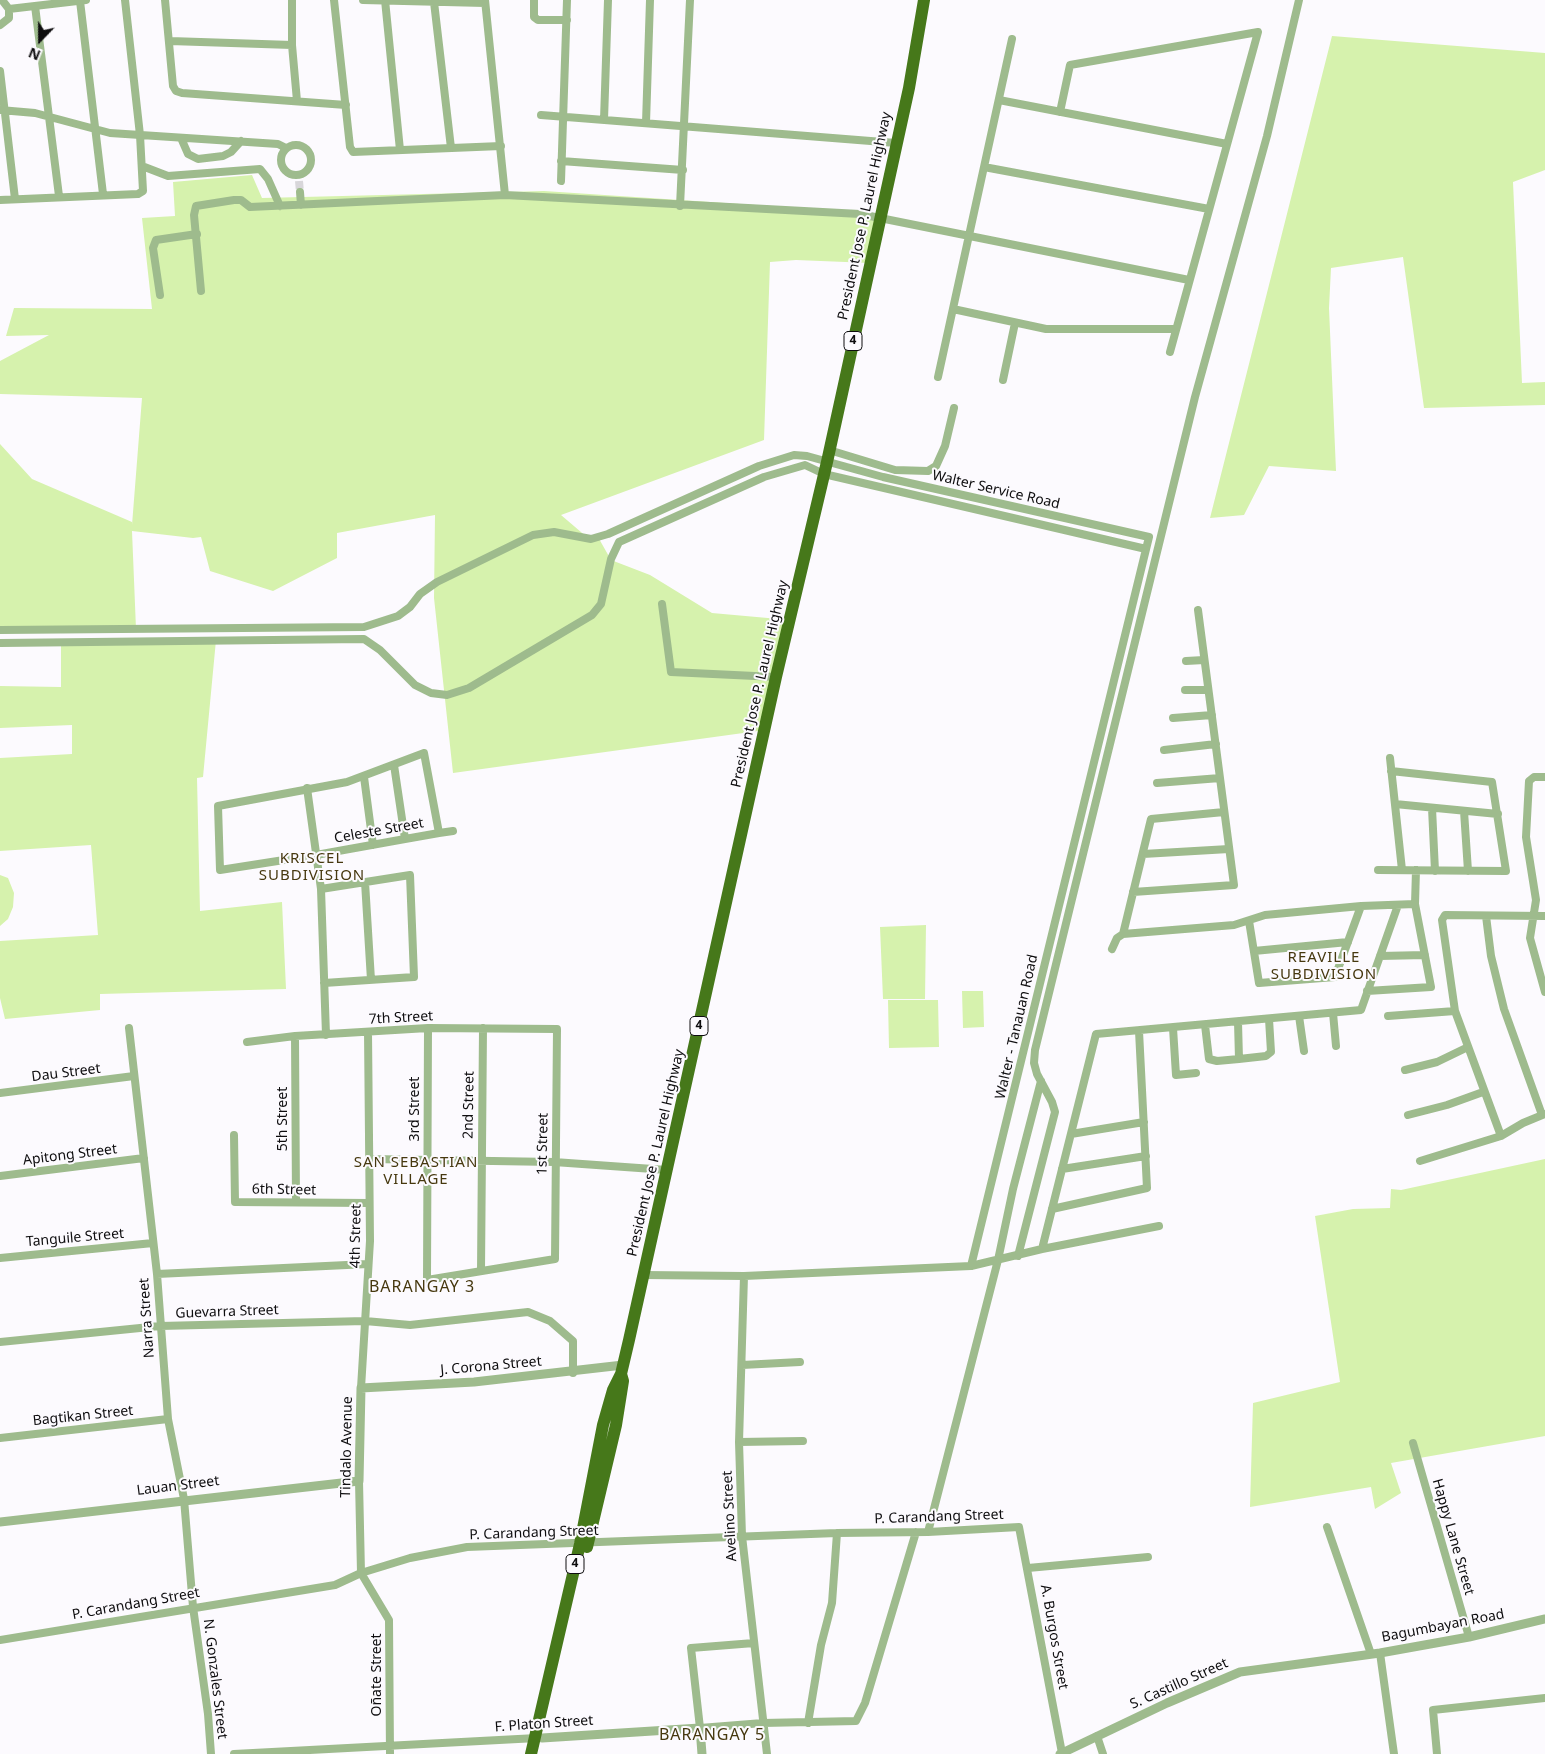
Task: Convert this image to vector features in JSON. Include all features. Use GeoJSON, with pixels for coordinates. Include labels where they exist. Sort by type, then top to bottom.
{"type":"FeatureCollection","features":[{"type":"Feature","properties":{"kind":"highway","name":"President Jose P. Laurel Highway"},"geometry":{"type":"LineString","coordinates":[[531,1754],[538,1738],[584,1544],[603,1425],[613,1390],[622,1370],[644,1275],[776,677],[880,219],[924,0]]}},
{"type":"Feature","properties":{"kind":"highway","name":"President Jose P. Laurel Highway"},"geometry":{"type":"LineString","coordinates":[[538,1738],[538,1754]]}},
{"type":"Feature","properties":{"kind":"street"},"geometry":{"type":"LineString","coordinates":[[0,25],[9,18],[9,9],[2,0]]}},
{"type":"Feature","properties":{"kind":"street"},"geometry":{"type":"LineString","coordinates":[[9,9],[83,0],[103,194]]}},
{"type":"Feature","properties":{"kind":"street"},"geometry":{"type":"LineString","coordinates":[[0,200],[103,194],[138,194],[143,191],[140,135],[124,0]]}},
{"type":"Feature","properties":{"kind":"street"},"geometry":{"type":"LineString","coordinates":[[165,0],[173,86],[176,90],[182,93],[346,104]]}},
{"type":"Feature","properties":{"kind":"street"},"geometry":{"type":"LineString","coordinates":[[292,0],[292,45],[298,101]]}},
{"type":"Feature","properties":{"kind":"street"},"geometry":{"type":"LineString","coordinates":[[334,0],[350,147],[353,152],[501,146]]}},
{"type":"Feature","properties":{"kind":"street"},"geometry":{"type":"LineString","coordinates":[[363,0],[485,1],[505,196]]}},
{"type":"Feature","properties":{"kind":"street"},"geometry":{"type":"LineString","coordinates":[[385,0],[400,150]]}},
{"type":"Feature","properties":{"kind":"street"},"geometry":{"type":"LineString","coordinates":[[534,0],[534,17],[538,20],[567,20]]}},
{"type":"Feature","properties":{"kind":"street"},"geometry":{"type":"LineString","coordinates":[[561,181],[568,0]]}},
{"type":"Feature","properties":{"kind":"street"},"geometry":{"type":"LineString","coordinates":[[604,120],[608,0]]}},
{"type":"Feature","properties":{"kind":"street"},"geometry":{"type":"LineString","coordinates":[[646,122],[650,0]]}},
{"type":"Feature","properties":{"kind":"street"},"geometry":{"type":"LineString","coordinates":[[680,206],[686,126],[690,0]]}},
{"type":"Feature","properties":{"kind":"street"},"geometry":{"type":"LineString","coordinates":[[1018,1256],[1055,1112],[1034,1063],[1037,1040],[1194,397],[1267,136],[1299,0]]}},
{"type":"Feature","properties":{"kind":"street"},"geometry":{"type":"LineString","coordinates":[[434,2],[451,148]]}},
{"type":"Feature","properties":{"kind":"street"},"geometry":{"type":"LineString","coordinates":[[35,6],[51,117],[59,196]]}},
{"type":"Feature","properties":{"kind":"street"},"geometry":{"type":"LineString","coordinates":[[1060,112],[1070,65],[1258,32],[1170,352]]}},
{"type":"Feature","properties":{"kind":"street"},"geometry":{"type":"LineString","coordinates":[[938,377],[1012,39]]}},
{"type":"Feature","properties":{"kind":"street"},"geometry":{"type":"LineString","coordinates":[[170,40],[292,45]]}},
{"type":"Feature","properties":{"kind":"street"},"geometry":{"type":"LineString","coordinates":[[0,71],[2,110],[15,199]]}},
{"type":"Feature","properties":{"kind":"street"},"geometry":{"type":"LineString","coordinates":[[998,100],[1226,144]]}},
{"type":"Feature","properties":{"kind":"street"},"geometry":{"type":"LineString","coordinates":[[2,110],[35,113],[110,133],[278,144],[286,148],[293,145],[301,146],[307,150],[310,164],[298,177],[284,169],[281,162],[282,154],[286,148]]}},
{"type":"Feature","properties":{"kind":"street"},"geometry":{"type":"LineString","coordinates":[[541,115],[646,122],[896,144]]}},
{"type":"Feature","properties":{"kind":"street"},"geometry":{"type":"LineString","coordinates":[[181,138],[188,154],[198,159],[223,156],[231,152],[241,141]]}},
{"type":"Feature","properties":{"kind":"street"},"geometry":{"type":"LineString","coordinates":[[0,157],[10,156]]}},
{"type":"Feature","properties":{"kind":"street"},"geometry":{"type":"LineString","coordinates":[[561,160],[683,170]]}},
{"type":"Feature","properties":{"kind":"street"},"geometry":{"type":"LineString","coordinates":[[142,166],[168,176],[260,169],[268,179],[280,206]]}},
{"type":"Feature","properties":{"kind":"street"},"geometry":{"type":"LineString","coordinates":[[984,167],[1208,209]]}},
{"type":"Feature","properties":{"kind":"street"},"geometry":{"type":"LineString","coordinates":[[300,192],[300,205]]}},
{"type":"Feature","properties":{"kind":"street"},"geometry":{"type":"LineString","coordinates":[[201,290],[194,215],[196,206],[234,200],[241,200],[250,207],[505,196],[680,206],[827,211],[880,219],[1189,280]]}},
{"type":"Feature","properties":{"kind":"street"},"geometry":{"type":"LineString","coordinates":[[160,295],[153,248],[156,240],[197,234]]}},
{"type":"Feature","properties":{"kind":"street"},"geometry":{"type":"LineString","coordinates":[[953,309],[1046,329],[1175,329]]}},
{"type":"Feature","properties":{"kind":"street"},"geometry":{"type":"LineString","coordinates":[[1003,380],[1015,323]]}},
{"type":"Feature","properties":{"kind":"street"},"geometry":{"type":"LineString","coordinates":[[0,630],[364,627],[398,616],[410,607],[420,594],[437,582],[533,535],[554,532],[591,539],[759,466],[782,458],[794,455],[807,456],[826,462],[895,470],[928,471],[936,466],[942,452],[954,408]]}},
{"type":"Feature","properties":{"kind":"street"},"geometry":{"type":"LineString","coordinates":[[0,643],[364,640],[380,650],[415,685],[431,694],[447,695],[470,688],[592,615],[601,604],[612,559],[619,542],[773,474],[805,465],[826,462]]}},
{"type":"Feature","properties":{"kind":"street","name":"Walter Service Road"},"geometry":{"type":"LineString","coordinates":[[826,462],[1149,537],[1146,549],[842,478],[826,462]]}},
{"type":"Feature","properties":{"kind":"street"},"geometry":{"type":"LineString","coordinates":[[613,531],[619,542]]}},
{"type":"Feature","properties":{"kind":"street","name":"Walter - Tanauan Road"},"geometry":{"type":"LineString","coordinates":[[971,1266],[1146,549]]}},
{"type":"Feature","properties":{"kind":"street"},"geometry":{"type":"LineString","coordinates":[[662,604],[671,672],[776,677]]}},
{"type":"Feature","properties":{"kind":"street"},"geometry":{"type":"LineString","coordinates":[[1133,892],[1234,885],[1198,610]]}},
{"type":"Feature","properties":{"kind":"street"},"geometry":{"type":"LineString","coordinates":[[364,627],[364,640]]}},
{"type":"Feature","properties":{"kind":"street"},"geometry":{"type":"LineString","coordinates":[[75,629],[76,642]]}},
{"type":"Feature","properties":{"kind":"street"},"geometry":{"type":"LineString","coordinates":[[1186,661],[1204,660]]}},
{"type":"Feature","properties":{"kind":"street"},"geometry":{"type":"LineString","coordinates":[[1185,690],[1208,690]]}},
{"type":"Feature","properties":{"kind":"street"},"geometry":{"type":"LineString","coordinates":[[1173,718],[1212,715]]}},
{"type":"Feature","properties":{"kind":"street"},"geometry":{"type":"LineString","coordinates":[[1164,750],[1216,744]]}},
{"type":"Feature","properties":{"kind":"street"},"geometry":{"type":"LineString","coordinates":[[326,1035],[320,889],[307,788],[364,777],[424,753],[439,833]]}},
{"type":"Feature","properties":{"kind":"street"},"geometry":{"type":"LineString","coordinates":[[1390,758],[1402,870]]}},
{"type":"Feature","properties":{"kind":"street"},"geometry":{"type":"LineString","coordinates":[[394,764],[405,839]]}},
{"type":"Feature","properties":{"kind":"street"},"geometry":{"type":"LineString","coordinates":[[1378,870],[1506,871],[1492,782],[1391,771]]}},
{"type":"Feature","properties":{"kind":"street"},"geometry":{"type":"LineString","coordinates":[[1545,777],[1534,776],[1529,781],[1526,837],[1536,900],[1530,938],[1534,959],[1545,992]]}},
{"type":"Feature","properties":{"kind":"street"},"geometry":{"type":"LineString","coordinates":[[364,777],[373,845]]}},
{"type":"Feature","properties":{"kind":"street"},"geometry":{"type":"LineString","coordinates":[[1157,783],[1220,778]]}},
{"type":"Feature","properties":{"kind":"street","name":"Celeste Street"},"geometry":{"type":"LineString","coordinates":[[307,788],[218,806],[220,870],[453,831]]}},
{"type":"Feature","properties":{"kind":"street"},"geometry":{"type":"LineString","coordinates":[[1395,804],[1498,814]]}},
{"type":"Feature","properties":{"kind":"street"},"geometry":{"type":"LineString","coordinates":[[1432,808],[1435,870]]}},
{"type":"Feature","properties":{"kind":"street"},"geometry":{"type":"LineString","coordinates":[[1464,811],[1468,871]]}},
{"type":"Feature","properties":{"kind":"street"},"geometry":{"type":"LineString","coordinates":[[1123,934],[1151,819],[1224,812]]}},
{"type":"Feature","properties":{"kind":"street"},"geometry":{"type":"LineString","coordinates":[[1143,854],[1229,848]]}},
{"type":"Feature","properties":{"kind":"street"},"geometry":{"type":"LineString","coordinates":[[1367,991],[1431,987],[1415,904],[1416,870]]}},
{"type":"Feature","properties":{"kind":"street"},"geometry":{"type":"LineString","coordinates":[[320,889],[410,875],[414,978],[324,983]]}},
{"type":"Feature","properties":{"kind":"street"},"geometry":{"type":"LineString","coordinates":[[366,882],[370,980]]}},
{"type":"Feature","properties":{"kind":"street"},"geometry":{"type":"LineString","coordinates":[[1112,949],[1117,938],[1123,934],[1234,925],[1265,915],[1360,906],[1415,904]]}},
{"type":"Feature","properties":{"kind":"street"},"geometry":{"type":"LineString","coordinates":[[1042,1249],[1096,1034],[1361,1010],[1398,905]]}},
{"type":"Feature","properties":{"kind":"street"},"geometry":{"type":"LineString","coordinates":[[1249,921],[1259,983],[1335,977],[1360,906]]}},
{"type":"Feature","properties":{"kind":"street"},"geometry":{"type":"LineString","coordinates":[[1501,1136],[1483,1092],[1456,1012],[1443,917],[1445,915],[1545,916]]}},
{"type":"Feature","properties":{"kind":"street"},"geometry":{"type":"LineString","coordinates":[[1420,1161],[1501,1136],[1543,1114],[1504,1009],[1491,956],[1486,916]]}},
{"type":"Feature","properties":{"kind":"street"},"geometry":{"type":"LineString","coordinates":[[1254,951],[1348,942]]}},
{"type":"Feature","properties":{"kind":"street"},"geometry":{"type":"LineString","coordinates":[[1380,956],[1425,955]]}},
{"type":"Feature","properties":{"kind":"street"},"geometry":{"type":"LineString","coordinates":[[1388,1016],[1456,1012]]}},
{"type":"Feature","properties":{"kind":"street"},"geometry":{"type":"LineString","coordinates":[[1333,1013],[1336,1046]]}},
{"type":"Feature","properties":{"kind":"street"},"geometry":{"type":"LineString","coordinates":[[1299,1016],[1304,1051]]}},
{"type":"Feature","properties":{"kind":"street"},"geometry":{"type":"LineString","coordinates":[[1205,1024],[1209,1059],[1239,1059],[1266,1056],[1271,1052],[1269,1019]]}},
{"type":"Feature","properties":{"kind":"street"},"geometry":{"type":"LineString","coordinates":[[1238,1022],[1239,1059]]}},
{"type":"Feature","properties":{"kind":"street","name":"Narra Street"},"geometry":{"type":"LineString","coordinates":[[130,1028],[157,1274],[168,1419],[184,1499],[193,1607]]}},
{"type":"Feature","properties":{"kind":"street","name":"7th Street"},"geometry":{"type":"LineString","coordinates":[[247,1042],[295,1036],[428,1028],[558,1029]]}},
{"type":"Feature","properties":{"kind":"street","name":"3rd Street"},"geometry":{"type":"LineString","coordinates":[[428,1028],[427,1280],[481,1271]]}},
{"type":"Feature","properties":{"kind":"street","name":"2nd Street"},"geometry":{"type":"LineString","coordinates":[[481,1271],[480,1161],[483,1028]]}},
{"type":"Feature","properties":{"kind":"street"},"geometry":{"type":"LineString","coordinates":[[1173,1028],[1176,1075],[1196,1073]]}},
{"type":"Feature","properties":{"kind":"street","name":"1st Street"},"geometry":{"type":"LineString","coordinates":[[481,1271],[555,1258],[554,1162],[558,1029]]}},
{"type":"Feature","properties":{"kind":"street"},"geometry":{"type":"LineString","coordinates":[[1052,1209],[1147,1188],[1139,1030]]}},
{"type":"Feature","properties":{"kind":"street","name":"4th Street"},"geometry":{"type":"LineString","coordinates":[[365,1321],[370,1159],[368,1032]]}},
{"type":"Feature","properties":{"kind":"street","name":"5th Street"},"geometry":{"type":"LineString","coordinates":[[295,1036],[296,1202]]}},
{"type":"Feature","properties":{"kind":"street"},"geometry":{"type":"LineString","coordinates":[[1406,1070],[1437,1062],[1468,1047]]}},
{"type":"Feature","properties":{"kind":"street","name":"Dau Street"},"geometry":{"type":"LineString","coordinates":[[0,1093],[134,1076]]}},
{"type":"Feature","properties":{"kind":"street"},"geometry":{"type":"LineString","coordinates":[[928,1532],[998,1260],[1013,1189],[1041,1081]]}},
{"type":"Feature","properties":{"kind":"street"},"geometry":{"type":"LineString","coordinates":[[1408,1115],[1447,1105],[1483,1092]]}},
{"type":"Feature","properties":{"kind":"street"},"geometry":{"type":"LineString","coordinates":[[1071,1134],[1144,1122]]}},
{"type":"Feature","properties":{"kind":"street","name":"6th Street"},"geometry":{"type":"LineString","coordinates":[[234,1135],[235,1202],[369,1203]]}},
{"type":"Feature","properties":{"kind":"street"},"geometry":{"type":"LineString","coordinates":[[1062,1169],[1146,1156]]}},
{"type":"Feature","properties":{"kind":"street","name":"Apitong Street"},"geometry":{"type":"LineString","coordinates":[[0,1176],[144,1158]]}},
{"type":"Feature","properties":{"kind":"street"},"geometry":{"type":"LineString","coordinates":[[370,1159],[554,1162],[667,1170]]}},
{"type":"Feature","properties":{"kind":"street"},"geometry":{"type":"LineString","coordinates":[[644,1275],[744,1276],[971,1266],[1042,1249],[1159,1226]]}},
{"type":"Feature","properties":{"kind":"street","name":"Tanguile Street"},"geometry":{"type":"LineString","coordinates":[[0,1258],[153,1243]]}},
{"type":"Feature","properties":{"kind":"street"},"geometry":{"type":"LineString","coordinates":[[157,1274],[368,1264]]}},
{"type":"Feature","properties":{"kind":"street","name":"Avelino Street"},"geometry":{"type":"LineString","coordinates":[[744,1276],[739,1442],[742,1536],[767,1754]]}},
{"type":"Feature","properties":{"kind":"street","name":"Guevarra Street"},"geometry":{"type":"LineString","coordinates":[[0,1342],[160,1326],[365,1321],[410,1325],[528,1312],[550,1321],[573,1341],[573,1373]]}},
{"type":"Feature","properties":{"kind":"street","name":"Tindalo Avenue"},"geometry":{"type":"LineString","coordinates":[[361,1573],[359,1481],[365,1321]]}},
{"type":"Feature","properties":{"kind":"street"},"geometry":{"type":"LineString","coordinates":[[742,1365],[800,1362]]}},
{"type":"Feature","properties":{"kind":"street","name":"J. Corona Street"},"geometry":{"type":"LineString","coordinates":[[361,1388],[474,1382],[622,1370]]}},
{"type":"Feature","properties":{"kind":"street","name":"Bagtikan Street"},"geometry":{"type":"LineString","coordinates":[[0,1438],[168,1419]]}},
{"type":"Feature","properties":{"kind":"street"},"geometry":{"type":"LineString","coordinates":[[739,1442],[803,1441]]}},
{"type":"Feature","properties":{"kind":"street","name":"Happy Lane Street"},"geometry":{"type":"LineString","coordinates":[[1413,1443],[1469,1637]]}},
{"type":"Feature","properties":{"kind":"street","name":"Lauan Street"},"geometry":{"type":"LineString","coordinates":[[0,1522],[184,1499],[359,1481]]}},
{"type":"Feature","properties":{"kind":"street","name":"P. Carandang Street"},"geometry":{"type":"LineString","coordinates":[[0,1640],[335,1585],[361,1573],[410,1558],[467,1547],[584,1544],[742,1536],[928,1532],[1019,1526]]}},
{"type":"Feature","properties":{"kind":"street","name":"A. Burgos Street"},"geometry":{"type":"LineString","coordinates":[[1019,1526],[1061,1753]]}},
{"type":"Feature","properties":{"kind":"street"},"geometry":{"type":"LineString","coordinates":[[1327,1527],[1375,1654],[1394,1754]]}},
{"type":"Feature","properties":{"kind":"street","name":"F. Platon Street"},"geometry":{"type":"LineString","coordinates":[[234,1754],[390,1750],[763,1723],[856,1721],[865,1703],[916,1532]]}},
{"type":"Feature","properties":{"kind":"street"},"geometry":{"type":"LineString","coordinates":[[808,1723],[821,1645],[832,1603],[837,1533]]}},
{"type":"Feature","properties":{"kind":"street"},"geometry":{"type":"LineString","coordinates":[[1028,1568],[1148,1557]]}},
{"type":"Feature","properties":{"kind":"street","name":"Oñate Street"},"geometry":{"type":"LineString","coordinates":[[361,1573],[389,1620],[390,1750]]}},
{"type":"Feature","properties":{"kind":"street","name":"N. Gonzales Street"},"geometry":{"type":"LineString","coordinates":[[193,1607],[208,1714],[211,1754]]}},
{"type":"Feature","properties":{"kind":"street","name":"Bagumbayan Road"},"geometry":{"type":"LineString","coordinates":[[1346,1656],[1375,1654],[1469,1637],[1545,1619]]}},
{"type":"Feature","properties":{"kind":"street"},"geometry":{"type":"LineString","coordinates":[[702,1754],[691,1648],[754,1643]]}},
{"type":"Feature","properties":{"kind":"street","name":"S. Castillo Street"},"geometry":{"type":"LineString","coordinates":[[1061,1753],[1167,1703],[1240,1672],[1346,1656]]}},
{"type":"Feature","properties":{"kind":"street"},"geometry":{"type":"LineString","coordinates":[[1437,1754],[1433,1710],[1545,1698]]}},
{"type":"Feature","properties":{"kind":"street"},"geometry":{"type":"LineString","coordinates":[[1097,1736],[1103,1754]]}},
{"type":"Feature","properties":{"kind":"green space"},"geometry":{"type":"Polygon","coordinates":[[[1332,36],[1545,53],[1545,170],[1513,182],[1522,383],[1545,382],[1545,405],[1424,408],[1403,257],[1331,268],[1329,308],[1336,471],[1269,466],[1244,515],[1210,518],[1332,36]]]}},
{"type":"Feature","properties":{"kind":"green space"},"geometry":{"type":"Polygon","coordinates":[[[252,175],[262,198],[544,191],[771,206],[880,219],[870,263],[796,260],[770,262],[764,440],[561,515],[588,538],[598,537],[611,560],[650,575],[712,613],[790,620],[765,730],[453,773],[434,598],[435,515],[337,533],[337,558],[273,591],[210,571],[201,537],[193,538],[132,531],[136,629],[0,630],[0,444],[32,479],[132,522],[132,525],[142,398],[0,394],[0,361],[49,335],[6,336],[14,308],[152,309],[142,218],[175,216],[173,182],[252,175]]]}},
{"type":"Feature","properties":{"kind":"green space"},"geometry":{"type":"Polygon","coordinates":[[[216,640],[203,777],[197,778],[200,911],[282,902],[286,989],[100,994],[100,1010],[5,1019],[0,998],[0,941],[98,935],[91,845],[0,851],[0,758],[72,754],[72,725],[0,728],[0,686],[61,687],[61,643],[216,640]]]}},
{"type":"Feature","properties":{"kind":"green space"},"geometry":{"type":"Polygon","coordinates":[[[0,875],[8,878],[14,893],[13,907],[8,919],[0,926],[0,875]]]}},
{"type":"Feature","properties":{"kind":"green space"},"geometry":{"type":"Polygon","coordinates":[[[926,925],[925,999],[883,999],[880,927],[926,925]]]}},
{"type":"Feature","properties":{"kind":"green space"},"geometry":{"type":"Polygon","coordinates":[[[962,991],[983,991],[984,1027],[963,1028],[962,991]]]}},
{"type":"Feature","properties":{"kind":"green space"},"geometry":{"type":"Polygon","coordinates":[[[888,1000],[938,1000],[939,1047],[889,1048],[888,1000]]]}},
{"type":"Feature","properties":{"kind":"green space"},"geometry":{"type":"Polygon","coordinates":[[[1545,1159],[1545,1436],[1391,1463],[1401,1493],[1375,1509],[1371,1487],[1250,1507],[1253,1403],[1340,1382],[1315,1216],[1353,1209],[1390,1208],[1391,1189],[1401,1190],[1545,1159]]]}},
{"type":"Feature","properties":{"kind":"tunnel"},"geometry":{"type":"LineString","coordinates":[[299,181],[300,192]]}},
{"type":"Feature","properties":{"kind":"district","name":"KRISCEL SUBDIVISION"},"geometry":{"type":"Point","coordinates":[312,868]}},
{"type":"Feature","properties":{"kind":"district","name":"REAVILLE SUBDIVISION"},"geometry":{"type":"Point","coordinates":[1324,966]}},
{"type":"Feature","properties":{"kind":"district","name":"SAN SEBASTIAN VILLAGE"},"geometry":{"type":"Point","coordinates":[416,1172]}},
{"type":"Feature","properties":{"kind":"district","name":"BARANGAY 3"},"geometry":{"type":"Point","coordinates":[422,1287]}},
{"type":"Feature","properties":{"kind":"district","name":"BARANGAY 5"},"geometry":{"type":"Point","coordinates":[712,1735]}}]}
